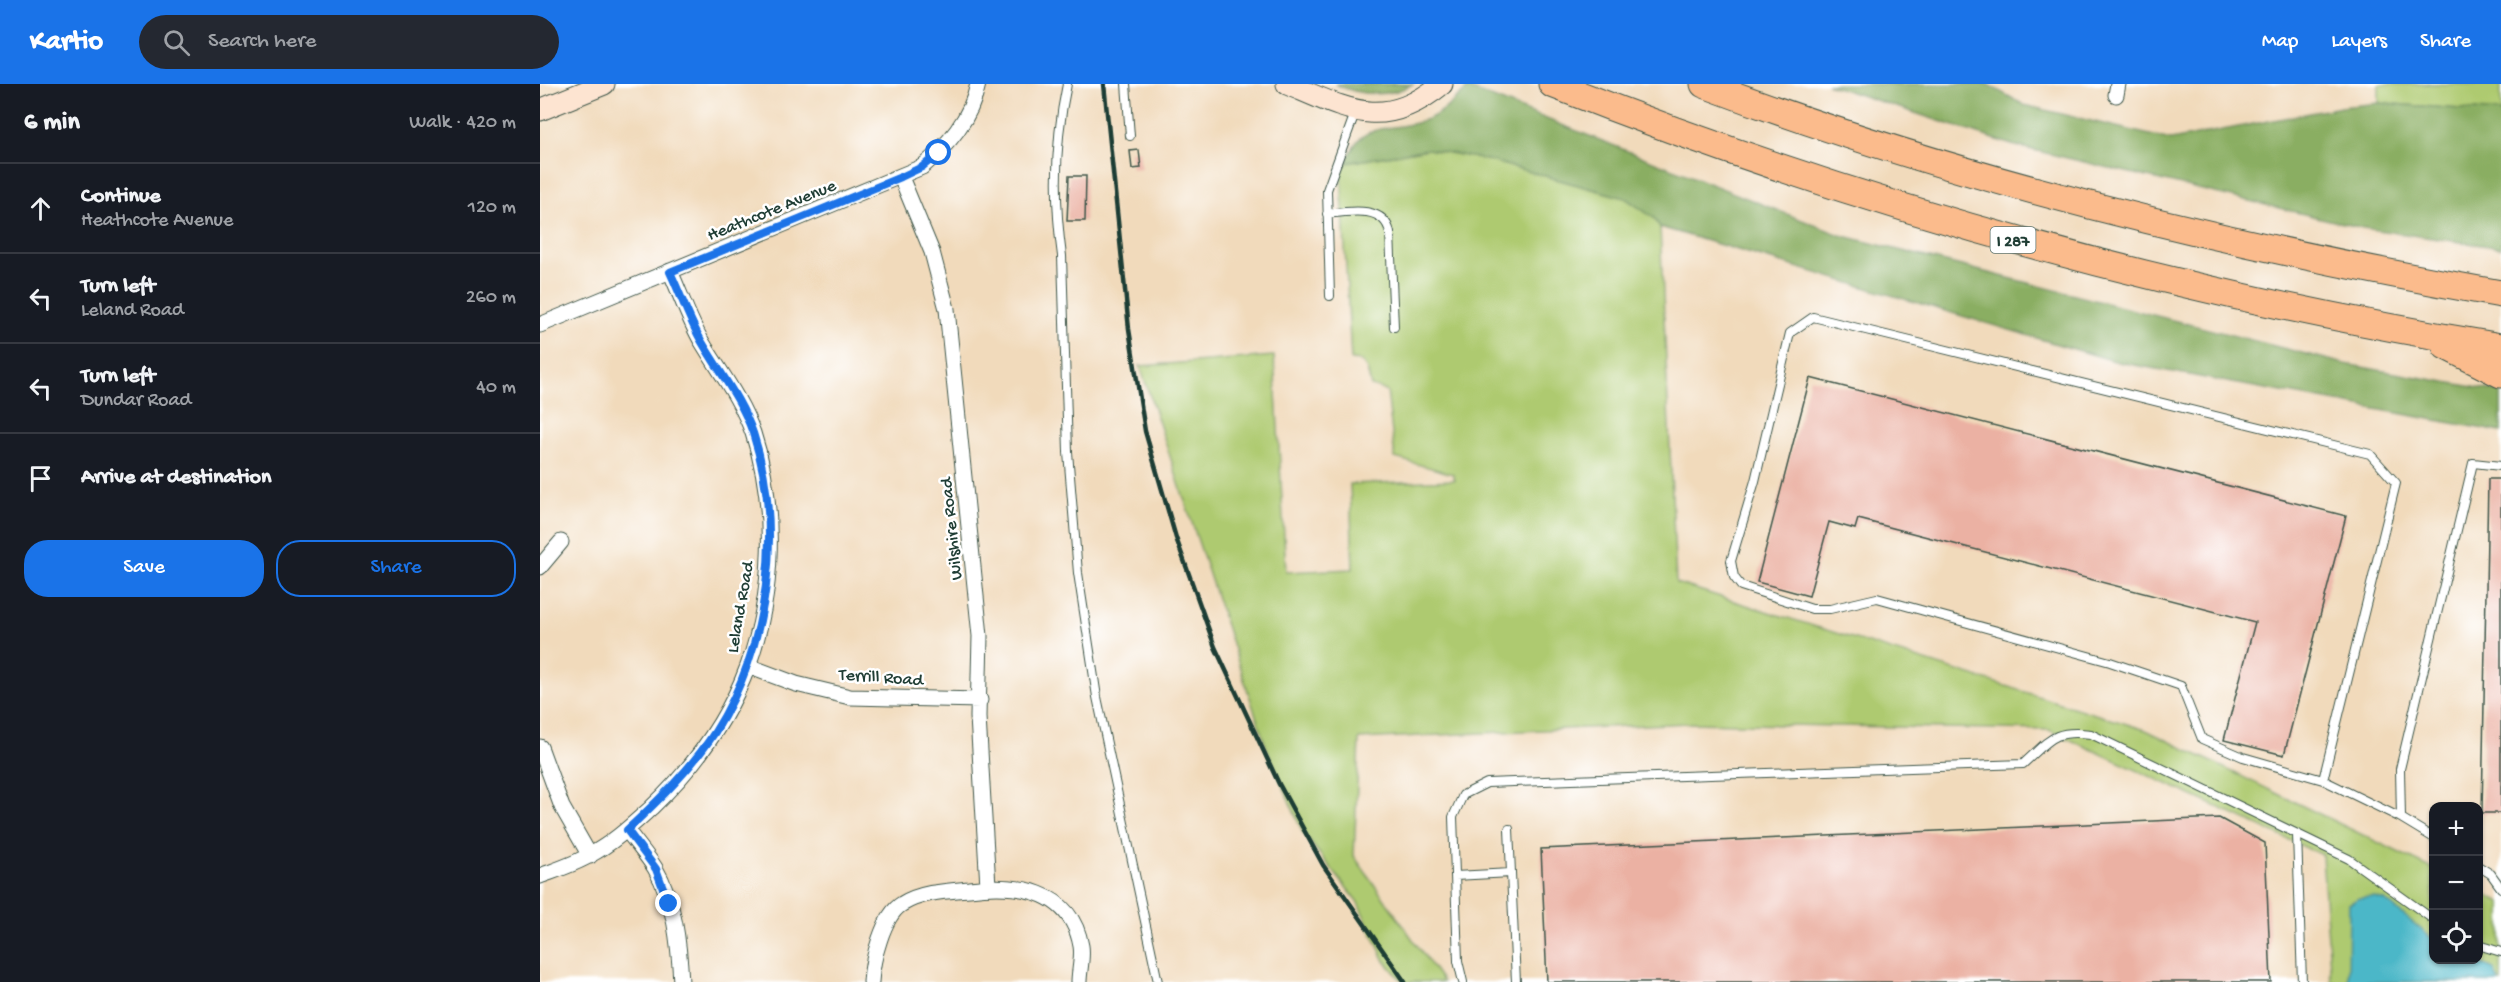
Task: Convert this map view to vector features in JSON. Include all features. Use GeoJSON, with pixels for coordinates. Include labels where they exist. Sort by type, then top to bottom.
{"type":"FeatureCollection","features":[{"type":"Feature","properties":{"kind":"highway","name":"I 287"},"geometry":{"type":"LineString","coordinates":[[1552,84],[1788,171],[2005,238],[2238,298],[2421,334],[2501,347]]}},
{"type":"Feature","properties":{"kind":"highway"},"geometry":{"type":"LineString","coordinates":[[1704,84],[1870,141],[2112,211],[2248,244],[2501,294]]}},
{"type":"Feature","properties":{"kind":"highway"},"geometry":{"type":"LineString","coordinates":[[2421,334],[2501,374]]}},
{"type":"Feature","properties":{"kind":"street"},"geometry":{"type":"LineString","coordinates":[[540,110],[604,84]]}},
{"type":"Feature","properties":{"kind":"street","name":"Heathcote Avenue"},"geometry":{"type":"LineString","coordinates":[[540,325],[922,167],[958,131],[978,84]]}},
{"type":"Feature","properties":{"kind":"street"},"geometry":{"type":"LineString","coordinates":[[1287,84],[1356,111],[1377,113],[1397,110],[1420,101],[1442,84]]}},
{"type":"Feature","properties":{"kind":"street","name":"Wilshire Road"},"geometry":{"type":"LineString","coordinates":[[901,177],[932,252],[947,309],[980,636],[978,717],[988,886]]}},
{"type":"Feature","properties":{"kind":"street","name":"Leland Road"},"geometry":{"type":"LineString","coordinates":[[540,876],[590,856],[627,830],[676,783],[715,731],[748,666],[762,610],[770,535],[765,483],[752,433],[731,385],[702,341],[670,272]]}},
{"type":"Feature","properties":{"kind":"street"},"geometry":{"type":"LineString","coordinates":[[540,567],[561,542]]}},
{"type":"Feature","properties":{"kind":"street","name":"Terrill Road"},"geometry":{"type":"LineString","coordinates":[[748,666],[796,684],[850,697],[980,700]]}},
{"type":"Feature","properties":{"kind":"street"},"geometry":{"type":"LineString","coordinates":[[540,747],[562,807],[590,856]]}},
{"type":"Feature","properties":{"kind":"street"},"geometry":{"type":"LineString","coordinates":[[627,830],[656,869],[669,904],[679,944],[681,982]]}},
{"type":"Feature","properties":{"kind":"street"},"geometry":{"type":"LineString","coordinates":[[871,982],[881,936],[891,915],[902,904],[939,892],[988,886],[1026,888],[1048,897],[1063,909],[1073,923],[1081,947],[1078,982]]}},
{"type":"Feature","properties":{"kind":"lane"},"geometry":{"type":"LineString","coordinates":[[1067,84],[1059,125],[1058,222],[1063,267],[1070,502],[1097,697],[1158,982]]}},
{"type":"Feature","properties":{"kind":"lane"},"geometry":{"type":"LineString","coordinates":[[1126,84],[1130,136]]}},
{"type":"Feature","properties":{"kind":"lane"},"geometry":{"type":"LineString","coordinates":[[1330,296],[1327,190],[1356,111]]}},
{"type":"Feature","properties":{"kind":"lane"},"geometry":{"type":"LineString","coordinates":[[1327,214],[1366,212],[1378,214],[1386,220],[1390,233],[1394,327]]}},
{"type":"Feature","properties":{"kind":"lane"},"geometry":{"type":"LineString","coordinates":[[2323,780],[2396,483],[2370,454],[1813,317],[1790,333],[1755,481],[1731,561],[1734,577],[1741,586],[1812,609],[1830,609],[1877,598],[1998,629],[2171,682],[2181,686],[2202,739],[2243,757],[2323,780],[2401,818],[2429,836]]}},
{"type":"Feature","properties":{"kind":"lane"},"geometry":{"type":"LineString","coordinates":[[2401,818],[2400,769],[2474,463],[2501,466]]}},
{"type":"Feature","properties":{"kind":"lane"},"geometry":{"type":"LineString","coordinates":[[1463,982],[1458,962],[1453,817],[1463,795],[1487,783],[2023,764],[2058,733],[2091,734],[2349,859],[2429,917]]}},
{"type":"Feature","properties":{"kind":"lane"},"geometry":{"type":"LineString","coordinates":[[1509,829],[1516,982]]}},
{"type":"Feature","properties":{"kind":"lane"},"geometry":{"type":"LineString","coordinates":[[2297,834],[2302,982]]}},
{"type":"Feature","properties":{"kind":"lane"},"geometry":{"type":"LineString","coordinates":[[2483,869],[2491,874],[2501,888]]}},
{"type":"Feature","properties":{"kind":"lane"},"geometry":{"type":"LineString","coordinates":[[1455,876],[1511,873]]}},
{"type":"Feature","properties":{"kind":"lane"},"geometry":{"type":"LineString","coordinates":[[2483,947],[2501,952]]}},
{"type":"Feature","properties":{"kind":"green space"},"geometry":{"type":"Polygon","coordinates":[[[1335,84],[1413,84],[1394,92],[1374,94],[1354,91],[1335,84]]]}},
{"type":"Feature","properties":{"kind":"green space"},"geometry":{"type":"Polygon","coordinates":[[[1827,84],[1987,84],[2024,105],[2171,140],[2341,107],[2379,103],[2501,112],[2501,248],[2363,228],[2012,145],[1827,84]]]}},
{"type":"Feature","properties":{"kind":"green space"},"geometry":{"type":"Polygon","coordinates":[[[2379,84],[2501,84],[2501,112],[2379,103],[2379,84]]]}},
{"type":"Feature","properties":{"kind":"green space"},"geometry":{"type":"Polygon","coordinates":[[[1468,88],[1840,235],[2345,364],[2501,392],[2501,432],[2118,362],[1660,227],[1654,218],[1625,198],[1487,160],[1428,149],[1346,163],[1359,139],[1367,133],[1409,125],[1429,118],[1447,107],[1468,88]]]}},
{"type":"Feature","properties":{"kind":"green space"},"geometry":{"type":"Polygon","coordinates":[[[1428,149],[1487,160],[1625,198],[1654,218],[1660,227],[1676,583],[2146,730],[2429,867],[2429,964],[2483,964],[2483,893],[2501,902],[2501,982],[2331,982],[2322,855],[2049,730],[1688,723],[1359,739],[1354,856],[1443,982],[1403,982],[1385,961],[1357,901],[1303,833],[1266,746],[1140,366],[1274,356],[1286,572],[1353,569],[1350,484],[1455,480],[1453,474],[1395,458],[1387,391],[1371,386],[1367,369],[1361,361],[1351,360],[1341,174],[1346,163],[1428,149]]]}},
{"type":"Feature","properties":{"kind":"water"},"geometry":{"type":"Polygon","coordinates":[[[2374,897],[2385,900],[2429,936],[2429,964],[2482,964],[2494,969],[2499,982],[2348,982],[2349,904],[2359,898],[2374,897]]]}},
{"type":"Feature","properties":{"kind":"building"},"geometry":{"type":"Polygon","coordinates":[[[1139,150],[1141,168],[1132,169],[1130,151],[1139,150]]]}},
{"type":"Feature","properties":{"kind":"building"},"geometry":{"type":"Polygon","coordinates":[[[1069,176],[1086,176],[1085,221],[1067,221],[1069,176]]]}},
{"type":"Feature","properties":{"kind":"building"},"geometry":{"type":"Polygon","coordinates":[[[1810,378],[2346,516],[2284,755],[2224,740],[2255,622],[1858,519],[1855,529],[1829,522],[1809,596],[1757,582],[1810,378]]]}},
{"type":"Feature","properties":{"kind":"building"},"geometry":{"type":"Polygon","coordinates":[[[2488,479],[2501,479],[2501,813],[2483,813],[2488,479]]]}},
{"type":"Feature","properties":{"kind":"building"},"geometry":{"type":"Polygon","coordinates":[[[2219,818],[2265,843],[2271,982],[1547,982],[1541,849],[2219,818]]]}},
{"type":"Feature","properties":{"kind":"railway"},"geometry":{"type":"LineString","coordinates":[[1104,84],[1129,329],[1145,431],[1176,538],[1215,647],[1279,784],[1323,865],[1405,982]]}},
{"type":"Feature","properties":{"kind":"route"},"geometry":{"type":"LineString","coordinates":[[669,904],[656,869],[627,830],[676,783],[715,731],[748,666],[762,610],[770,535],[765,483],[752,433],[731,385],[702,341],[670,272],[901,177],[922,167],[939,153]]}}]}
